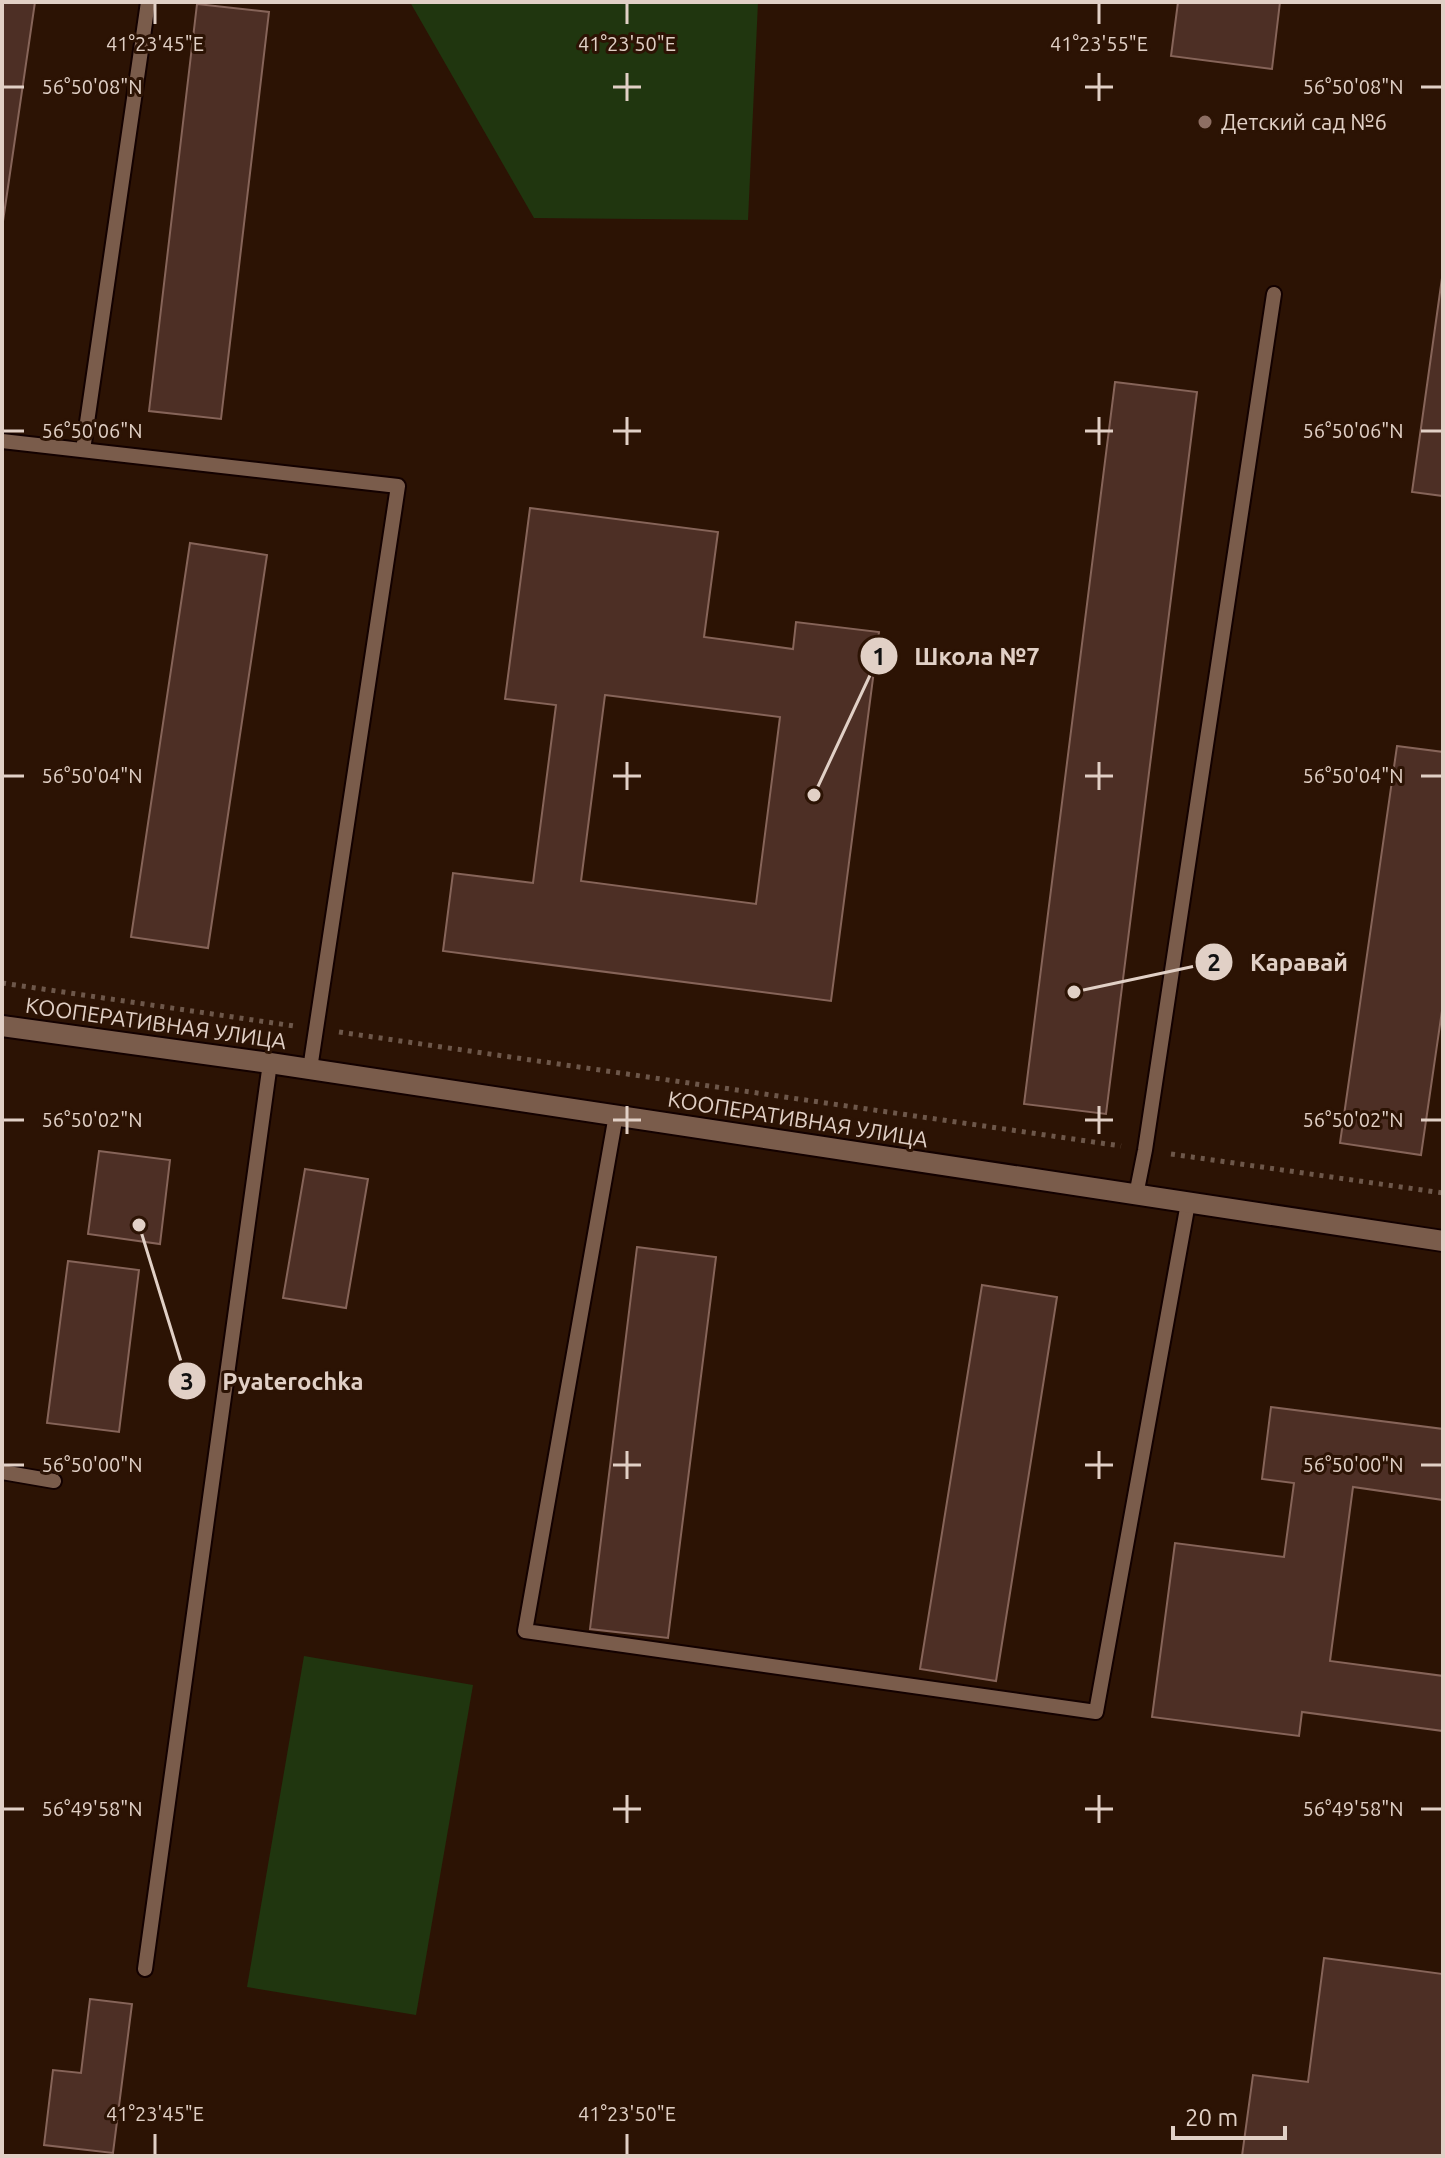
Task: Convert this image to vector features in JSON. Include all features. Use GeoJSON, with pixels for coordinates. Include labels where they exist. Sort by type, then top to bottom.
{"type":"FeatureCollection","features":[{"type":"Feature","properties":{"kind":"street","name":"КООПЕРАТИВНАЯ УЛИЦА"},"geometry":{"type":"LineString","coordinates":[[2,1026],[270,1063],[1443,1241]]}},
{"type":"Feature","properties":{"kind":"lane"},"geometry":{"type":"LineString","coordinates":[[83,450],[148,2]]}},
{"type":"Feature","properties":{"kind":"lane"},"geometry":{"type":"LineString","coordinates":[[1136,1195],[1274,294]]}},
{"type":"Feature","properties":{"kind":"lane"},"geometry":{"type":"LineString","coordinates":[[2,441],[398,486],[310,1069]]}},
{"type":"Feature","properties":{"kind":"lane"},"geometry":{"type":"LineString","coordinates":[[145,1969],[270,1063]]}},
{"type":"Feature","properties":{"kind":"lane"},"geometry":{"type":"LineString","coordinates":[[616,1115],[525,1631],[1096,1712],[1188,1203]]}},
{"type":"Feature","properties":{"kind":"lane"},"geometry":{"type":"LineString","coordinates":[[2,1472],[54,1481]]}},
{"type":"Feature","properties":{"kind":"path"},"geometry":{"type":"LineString","coordinates":[[2,983],[1443,1193]]}},
{"type":"Feature","properties":{"kind":"green space"},"geometry":{"type":"Polygon","coordinates":[[[410,2],[758,2],[748,220],[534,218],[410,2]]]}},
{"type":"Feature","properties":{"kind":"green space"},"geometry":{"type":"Polygon","coordinates":[[[304,1656],[473,1685],[416,2015],[247,1987],[304,1656]]]}},
{"type":"Feature","properties":{"kind":"building"},"geometry":{"type":"Polygon","coordinates":[[[2,2],[35,2],[2,228],[2,2]]]}},
{"type":"Feature","properties":{"kind":"building"},"geometry":{"type":"Polygon","coordinates":[[[1178,2],[1280,2],[1272,69],[1171,56],[1178,2]]]}},
{"type":"Feature","properties":{"kind":"building"},"geometry":{"type":"Polygon","coordinates":[[[197,4],[269,12],[221,419],[149,411],[197,4]]]}},
{"type":"Feature","properties":{"kind":"building"},"geometry":{"type":"Polygon","coordinates":[[[1443,271],[1443,496],[1412,492],[1443,271]]]}},
{"type":"Feature","properties":{"kind":"building"},"geometry":{"type":"Polygon","coordinates":[[[1115,382],[1197,392],[1106,1114],[1024,1104],[1115,382]]]}},
{"type":"Feature","properties":{"kind":"building"},"geometry":{"type":"Polygon","coordinates":[[[530,508],[718,532],[704,637],[793,649],[796,622],[879,632],[831,1001],[443,951],[453,873],[533,883],[556,705],[505,699],[530,508]],[[605,695],[581,881],[756,904],[780,717],[605,695]]]}},
{"type":"Feature","properties":{"kind":"building"},"geometry":{"type":"Polygon","coordinates":[[[190,543],[267,555],[208,948],[131,937],[190,543]]]}},
{"type":"Feature","properties":{"kind":"building"},"geometry":{"type":"Polygon","coordinates":[[[1397,746],[1443,752],[1443,1004],[1421,1155],[1340,1143],[1397,746]]]}},
{"type":"Feature","properties":{"kind":"building"},"geometry":{"type":"Polygon","coordinates":[[[99,1151],[170,1160],[160,1244],[88,1234],[99,1151]]]}},
{"type":"Feature","properties":{"kind":"building"},"geometry":{"type":"Polygon","coordinates":[[[305,1169],[368,1179],[346,1308],[283,1298],[305,1169]]]}},
{"type":"Feature","properties":{"kind":"building"},"geometry":{"type":"Polygon","coordinates":[[[637,1247],[716,1257],[668,1638],[590,1629],[637,1247]]]}},
{"type":"Feature","properties":{"kind":"building"},"geometry":{"type":"Polygon","coordinates":[[[68,1261],[139,1270],[119,1432],[47,1423],[68,1261]]]}},
{"type":"Feature","properties":{"kind":"building"},"geometry":{"type":"Polygon","coordinates":[[[982,1285],[1057,1297],[996,1681],[920,1669],[982,1285]]]}},
{"type":"Feature","properties":{"kind":"building"},"geometry":{"type":"Polygon","coordinates":[[[1271,1407],[1443,1429],[1443,1500],[1353,1487],[1330,1661],[1443,1676],[1443,1731],[1302,1712],[1299,1736],[1152,1717],[1175,1543],[1284,1557],[1294,1483],[1262,1479],[1271,1407]]]}},
{"type":"Feature","properties":{"kind":"building"},"geometry":{"type":"Polygon","coordinates":[[[1324,1958],[1443,1974],[1443,2156],[1242,2156],[1253,2075],[1308,2082],[1324,1958]]]}},
{"type":"Feature","properties":{"kind":"building"},"geometry":{"type":"Polygon","coordinates":[[[90,1999],[132,2004],[113,2153],[44,2145],[53,2070],[81,2073],[90,1999]]]}},
{"type":"Feature","properties":{"kind":"place","name":"Детский сад №6"},"geometry":{"type":"Point","coordinates":[1205,122]}},
{"type":"Feature","properties":{"kind":"place","name":"Школа №7"},"geometry":{"type":"Point","coordinates":[814,795]}},
{"type":"Feature","properties":{"kind":"place","name":"Каравай"},"geometry":{"type":"Point","coordinates":[1074,992]}},
{"type":"Feature","properties":{"kind":"place","name":"Pyaterochka"},"geometry":{"type":"Point","coordinates":[139,1225]}}]}
